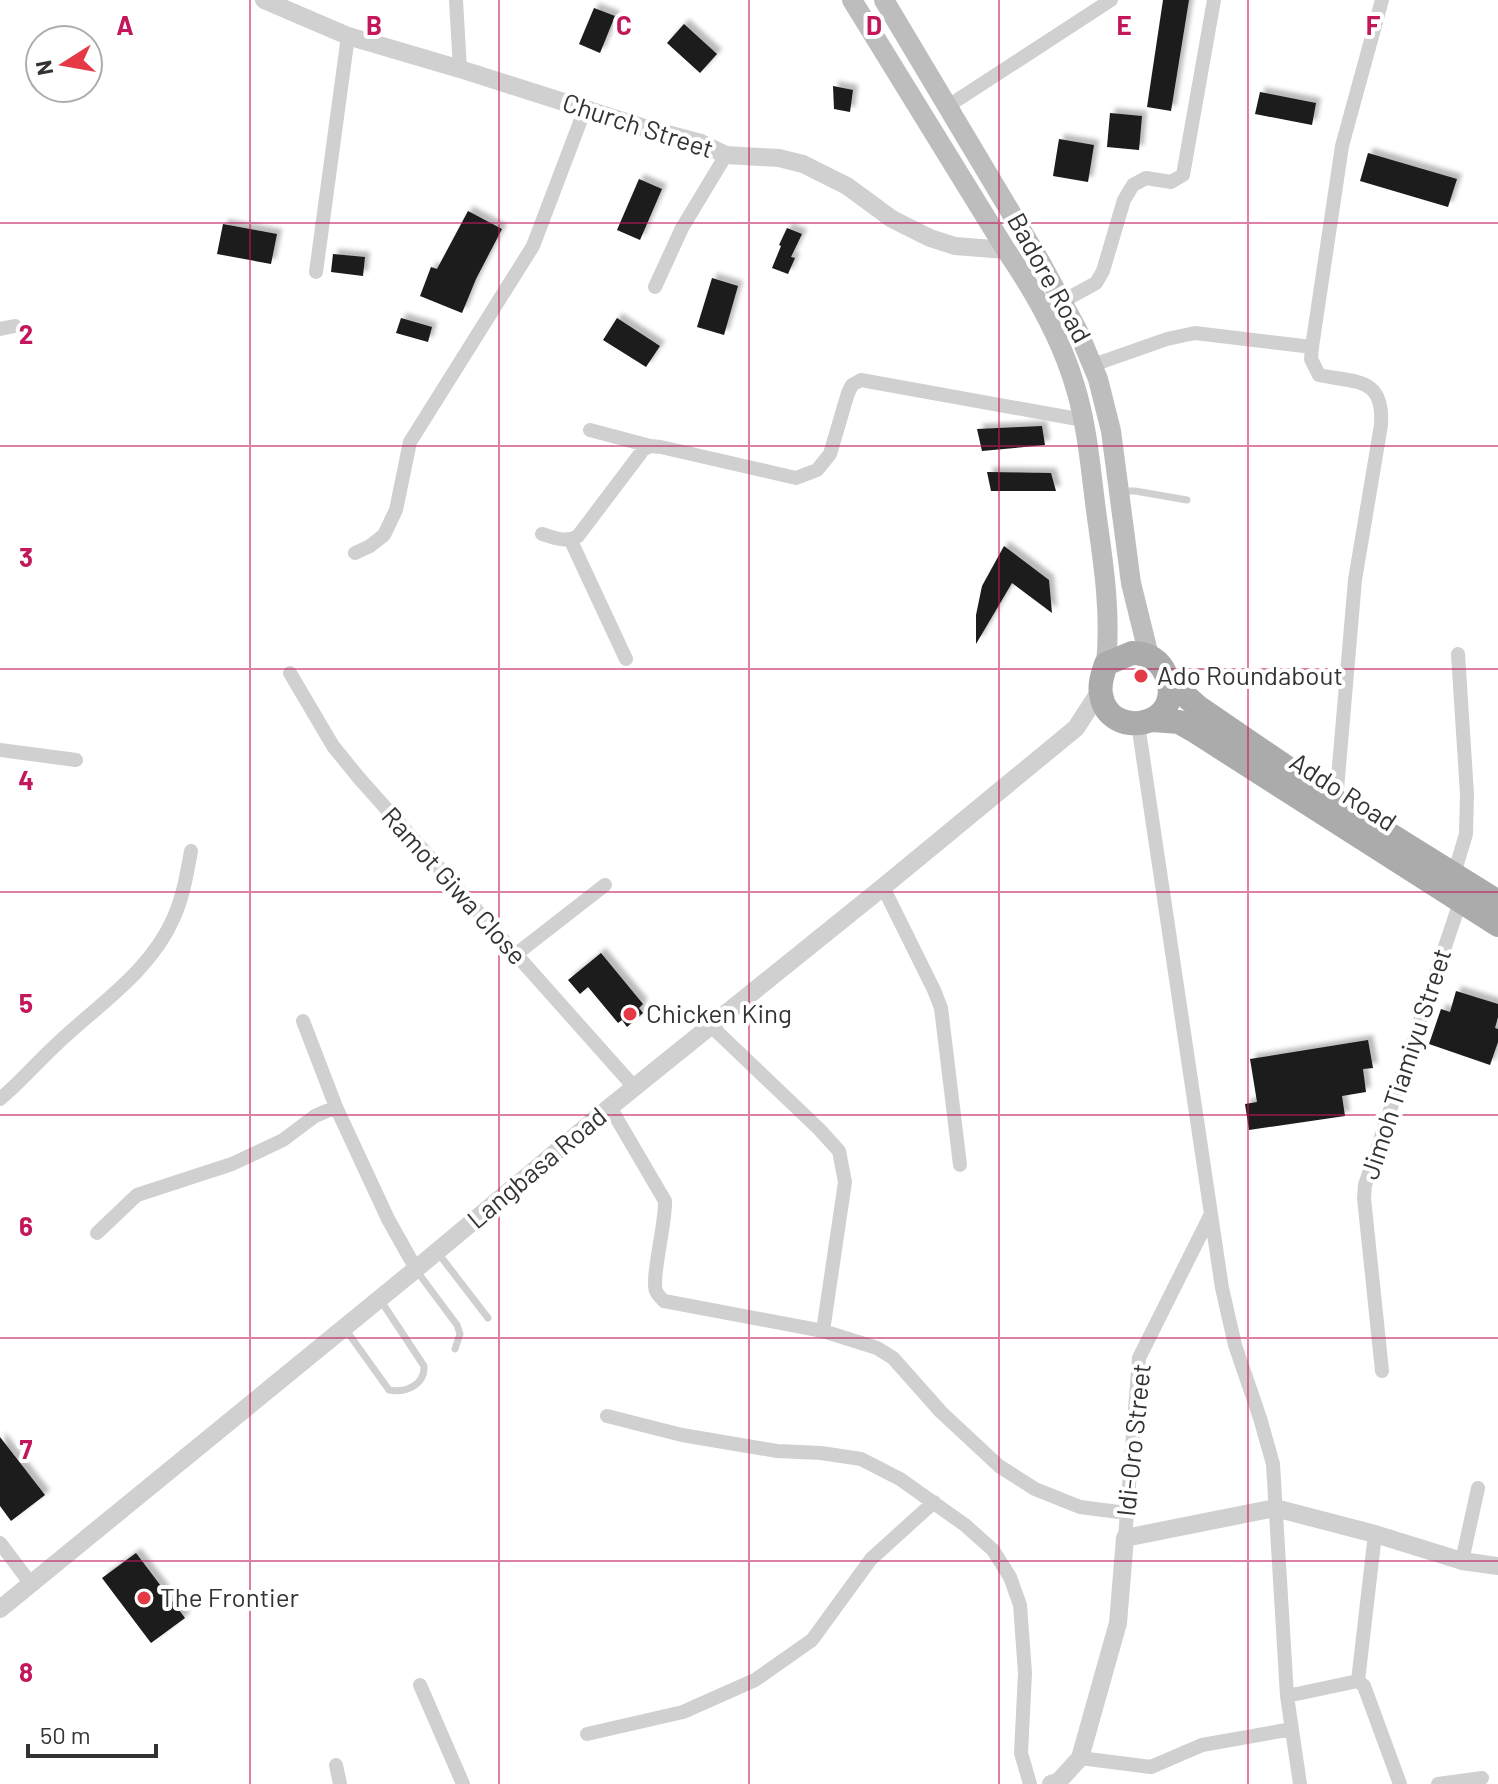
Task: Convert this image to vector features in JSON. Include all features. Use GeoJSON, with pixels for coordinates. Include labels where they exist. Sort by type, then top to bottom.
{"type":"FeatureCollection","features":[{"type":"Feature","properties":{"kind":"main road","name":"Badore Road"},"geometry":{"type":"LineString","coordinates":[[852,0],[1021,273],[1069,366],[1083,420],[1106,583],[1106,664]]}},
{"type":"Feature","properties":{"kind":"main road","name":"Badore Road"},"geometry":{"type":"LineString","coordinates":[[884,0],[1063,301],[1093,365],[1111,431],[1131,583],[1149,656]]}},
{"type":"Feature","properties":{"kind":"main road"},"geometry":{"type":"LineString","coordinates":[[1132,653],[1149,656],[1162,665],[1171,688],[1170,698],[1166,707],[1145,722],[1125,723],[1113,716],[1104,705],[1100,691],[1106,664],[1132,653]]}},
{"type":"Feature","properties":{"kind":"main road","name":"Addo Road"},"geometry":{"type":"LineString","coordinates":[[1169,681],[1198,707],[1336,801],[1498,902]]}},
{"type":"Feature","properties":{"kind":"main road","name":"Addo Road"},"geometry":{"type":"LineString","coordinates":[[1145,722],[1179,722],[1193,730],[1498,925]]}},
{"type":"Feature","properties":{"kind":"street","name":"Church Street"},"geometry":{"type":"LineString","coordinates":[[264,0],[348,36],[701,143],[726,155],[779,158],[803,164],[847,186],[892,219],[930,238],[955,246],[1006,250]]}},
{"type":"Feature","properties":{"kind":"street"},"geometry":{"type":"LineString","coordinates":[[456,0],[460,69]]}},
{"type":"Feature","properties":{"kind":"street"},"geometry":{"type":"LineString","coordinates":[[948,106],[1111,0]]}},
{"type":"Feature","properties":{"kind":"street"},"geometry":{"type":"LineString","coordinates":[[1063,301],[1096,283],[1103,271],[1124,200],[1133,185],[1146,178],[1171,182],[1183,175],[1214,0]]}},
{"type":"Feature","properties":{"kind":"street"},"geometry":{"type":"LineString","coordinates":[[1336,801],[1355,580],[1382,410],[1379,396],[1368,385],[1319,375],[1311,359],[1342,146],[1382,0]]}},
{"type":"Feature","properties":{"kind":"street"},"geometry":{"type":"LineString","coordinates":[[316,272],[348,36]]}},
{"type":"Feature","properties":{"kind":"street"},"geometry":{"type":"LineString","coordinates":[[355,553],[384,535],[396,510],[410,442],[533,246],[585,109]]}},
{"type":"Feature","properties":{"kind":"street"},"geometry":{"type":"LineString","coordinates":[[655,287],[682,228],[726,155]]}},
{"type":"Feature","properties":{"kind":"street"},"geometry":{"type":"LineString","coordinates":[[1093,365],[1167,339],[1195,333],[1312,347]]}},
{"type":"Feature","properties":{"kind":"street"},"geometry":{"type":"LineString","coordinates":[[590,430],[796,478],[817,470],[830,454],[848,393],[852,385],[861,380],[1083,420]]}},
{"type":"Feature","properties":{"kind":"street"},"geometry":{"type":"LineString","coordinates":[[542,534],[571,541],[578,536],[643,450],[650,446]]}},
{"type":"Feature","properties":{"kind":"street"},"geometry":{"type":"LineString","coordinates":[[571,541],[626,659]]}},
{"type":"Feature","properties":{"kind":"street"},"geometry":{"type":"LineString","coordinates":[[1454,874],[1466,834],[1467,794],[1458,654]]}},
{"type":"Feature","properties":{"kind":"street","name":"Ramot Giwa Close"},"geometry":{"type":"LineString","coordinates":[[290,673],[333,746],[359,778],[635,1088]]}},
{"type":"Feature","properties":{"kind":"street"},"geometry":{"type":"LineString","coordinates":[[1076,728],[1100,691]]}},
{"type":"Feature","properties":{"kind":"street"},"geometry":{"type":"LineString","coordinates":[[1076,728],[1113,716]]}},
{"type":"Feature","properties":{"kind":"street"},"geometry":{"type":"LineString","coordinates":[[1145,722],[1222,1288],[1235,1345],[1273,1464],[1287,1696],[1300,1784]]}},
{"type":"Feature","properties":{"kind":"street","name":"Langbasa Road"},"geometry":{"type":"LineString","coordinates":[[0,1609],[1076,728]]}},
{"type":"Feature","properties":{"kind":"street"},"geometry":{"type":"LineString","coordinates":[[0,750],[76,760]]}},
{"type":"Feature","properties":{"kind":"street"},"geometry":{"type":"LineString","coordinates":[[0,1099],[149,959],[174,917],[191,851]]}},
{"type":"Feature","properties":{"kind":"street"},"geometry":{"type":"LineString","coordinates":[[515,955],[605,885]]}},
{"type":"Feature","properties":{"kind":"street"},"geometry":{"type":"LineString","coordinates":[[883,887],[941,1008],[960,1165]]}},
{"type":"Feature","properties":{"kind":"street","name":"Jimoh Tiamiyu Street"},"geometry":{"type":"LineString","coordinates":[[1382,1371],[1365,1185],[1460,902]]}},
{"type":"Feature","properties":{"kind":"street"},"geometry":{"type":"LineString","coordinates":[[303,1021],[336,1107],[388,1219],[416,1269]]}},
{"type":"Feature","properties":{"kind":"street"},"geometry":{"type":"LineString","coordinates":[[710,1025],[839,1151],[845,1182],[823,1331]]}},
{"type":"Feature","properties":{"kind":"street"},"geometry":{"type":"LineString","coordinates":[[97,1233],[137,1195],[232,1164],[283,1140],[315,1116],[336,1107]]}},
{"type":"Feature","properties":{"kind":"street"},"geometry":{"type":"LineString","coordinates":[[610,1107],[665,1201],[666,1214],[655,1281],[656,1293],[664,1301],[823,1331],[877,1348],[893,1358],[941,1412],[999,1466],[1035,1489],[1080,1507],[1127,1513]]}},
{"type":"Feature","properties":{"kind":"street","name":"Idi-Oro Street"},"geometry":{"type":"LineString","coordinates":[[1125,1538],[1139,1358],[1211,1213]]}},
{"type":"Feature","properties":{"kind":"street"},"geometry":{"type":"LineString","coordinates":[[607,1416],[722,1442],[861,1459],[900,1479],[965,1525],[993,1550],[1010,1577],[1020,1605],[1025,1673],[1021,1753],[1030,1784]]}},
{"type":"Feature","properties":{"kind":"street"},"geometry":{"type":"LineString","coordinates":[[1462,1561],[1478,1488]]}},
{"type":"Feature","properties":{"kind":"street"},"geometry":{"type":"LineString","coordinates":[[587,1734],[683,1712],[755,1680],[812,1640],[871,1559],[934,1502]]}},
{"type":"Feature","properties":{"kind":"street"},"geometry":{"type":"LineString","coordinates":[[1051,1784],[1058,1782],[1080,1758],[1118,1623],[1125,1538],[1275,1508],[1462,1561],[1498,1566]]}},
{"type":"Feature","properties":{"kind":"street"},"geometry":{"type":"LineString","coordinates":[[1358,1681],[1375,1534]]}},
{"type":"Feature","properties":{"kind":"street"},"geometry":{"type":"LineString","coordinates":[[0,1543],[31,1584]]}},
{"type":"Feature","properties":{"kind":"street"},"geometry":{"type":"LineString","coordinates":[[1287,1696],[1358,1681]]}},
{"type":"Feature","properties":{"kind":"street"},"geometry":{"type":"LineString","coordinates":[[1358,1681],[1367,1690],[1400,1784]]}},
{"type":"Feature","properties":{"kind":"street"},"geometry":{"type":"LineString","coordinates":[[420,1685],[463,1784]]}},
{"type":"Feature","properties":{"kind":"street"},"geometry":{"type":"LineString","coordinates":[[1080,1758],[1151,1767],[1202,1745],[1292,1729]]}},
{"type":"Feature","properties":{"kind":"street"},"geometry":{"type":"LineString","coordinates":[[336,1765],[340,1784]]}},
{"type":"Feature","properties":{"kind":"street"},"geometry":{"type":"LineString","coordinates":[[1438,1784],[1482,1778]]}},
{"type":"Feature","properties":{"kind":"lane"},"geometry":{"type":"LineString","coordinates":[[1118,491],[1187,500]]}},
{"type":"Feature","properties":{"kind":"lane"},"geometry":{"type":"LineString","coordinates":[[437,1251],[488,1318]]}},
{"type":"Feature","properties":{"kind":"lane"},"geometry":{"type":"LineString","coordinates":[[416,1269],[457,1325],[460,1338],[455,1349]]}},
{"type":"Feature","properties":{"kind":"lane"},"geometry":{"type":"LineString","coordinates":[[344,1328],[389,1390],[402,1391],[420,1383],[425,1376],[424,1366],[380,1299]]}},
{"type":"Feature","properties":{"kind":"building"},"geometry":{"type":"Polygon","coordinates":[[[1163,0],[1189,0],[1171,111],[1147,107],[1163,0]]]}},
{"type":"Feature","properties":{"kind":"building"},"geometry":{"type":"Polygon","coordinates":[[[594,8],[615,16],[600,53],[579,44],[594,8]]]}},
{"type":"Feature","properties":{"kind":"building"},"geometry":{"type":"Polygon","coordinates":[[[684,24],[717,54],[700,73],[667,43],[684,24]]]}},
{"type":"Feature","properties":{"kind":"building"},"geometry":{"type":"Polygon","coordinates":[[[833,86],[853,90],[850,112],[834,109],[833,86]]]}},
{"type":"Feature","properties":{"kind":"building"},"geometry":{"type":"Polygon","coordinates":[[[1260,92],[1316,103],[1312,125],[1255,114],[1260,92]]]}},
{"type":"Feature","properties":{"kind":"building"},"geometry":{"type":"Polygon","coordinates":[[[1110,113],[1142,116],[1139,150],[1107,147],[1110,113]]]}},
{"type":"Feature","properties":{"kind":"building"},"geometry":{"type":"Polygon","coordinates":[[[1059,139],[1094,145],[1088,182],[1053,176],[1059,139]]]}},
{"type":"Feature","properties":{"kind":"building"},"geometry":{"type":"Polygon","coordinates":[[[1368,153],[1457,179],[1448,207],[1360,181],[1368,153]]]}},
{"type":"Feature","properties":{"kind":"building"},"geometry":{"type":"Polygon","coordinates":[[[639,179],[662,189],[640,240],[617,230],[639,179]]]}},
{"type":"Feature","properties":{"kind":"building"},"geometry":{"type":"Polygon","coordinates":[[[468,211],[502,229],[462,313],[420,296],[431,267],[437,269],[468,211]]]}},
{"type":"Feature","properties":{"kind":"building"},"geometry":{"type":"Polygon","coordinates":[[[223,224],[277,234],[271,264],[217,254],[223,224]]]}},
{"type":"Feature","properties":{"kind":"building"},"geometry":{"type":"Polygon","coordinates":[[[787,228],[802,234],[791,257],[795,258],[788,274],[772,268],[787,228]]]}},
{"type":"Feature","properties":{"kind":"building"},"geometry":{"type":"Polygon","coordinates":[[[333,254],[365,257],[363,276],[331,272],[333,254]]]}},
{"type":"Feature","properties":{"kind":"building"},"geometry":{"type":"Polygon","coordinates":[[[712,278],[738,286],[724,335],[697,327],[712,278]]]}},
{"type":"Feature","properties":{"kind":"building"},"geometry":{"type":"Polygon","coordinates":[[[401,318],[432,327],[428,342],[396,333],[401,318]]]}},
{"type":"Feature","properties":{"kind":"building"},"geometry":{"type":"Polygon","coordinates":[[[617,318],[660,346],[646,367],[603,340],[617,318]]]}},
{"type":"Feature","properties":{"kind":"building"},"geometry":{"type":"Polygon","coordinates":[[[1042,426],[1045,445],[982,451],[977,429],[1042,426]]]}},
{"type":"Feature","properties":{"kind":"building"},"geometry":{"type":"Polygon","coordinates":[[[987,472],[1051,473],[1056,491],[991,491],[987,472]]]}},
{"type":"Feature","properties":{"kind":"building"},"geometry":{"type":"Polygon","coordinates":[[[1004,546],[1049,580],[1052,613],[1012,583],[976,644],[976,615],[982,586],[1004,546]]]}},
{"type":"Feature","properties":{"kind":"building"},"geometry":{"type":"Polygon","coordinates":[[[601,953],[643,1004],[639,1008],[643,1013],[627,1027],[622,1020],[618,1023],[588,987],[580,994],[568,980],[601,953]]]}},
{"type":"Feature","properties":{"kind":"building"},"geometry":{"type":"Polygon","coordinates":[[[1456,991],[1498,1004],[1495,1028],[1498,1029],[1498,1042],[1490,1065],[1429,1044],[1441,1009],[1450,1012],[1456,991]]]}},
{"type":"Feature","properties":{"kind":"building"},"geometry":{"type":"Polygon","coordinates":[[[1368,1040],[1373,1068],[1363,1069],[1366,1092],[1342,1096],[1345,1116],[1249,1130],[1245,1104],[1257,1102],[1250,1059],[1368,1040]]]}},
{"type":"Feature","properties":{"kind":"building"},"geometry":{"type":"Polygon","coordinates":[[[0,1437],[45,1495],[11,1521],[0,1506],[0,1437]]]}},
{"type":"Feature","properties":{"kind":"building","name":"The Frontier"},"geometry":{"type":"Polygon","coordinates":[[[136,1553],[185,1618],[151,1643],[102,1578],[136,1553]]]}},
{"type":"Feature","properties":{"kind":"place","name":"Ado Roundabout"},"geometry":{"type":"Point","coordinates":[1141,676]}},
{"type":"Feature","properties":{"kind":"place","name":"Chicken King"},"geometry":{"type":"Point","coordinates":[630,1014]}},
{"type":"Feature","properties":{"kind":"place","name":"The Frontier"},"geometry":{"type":"Point","coordinates":[144,1598]}}]}
